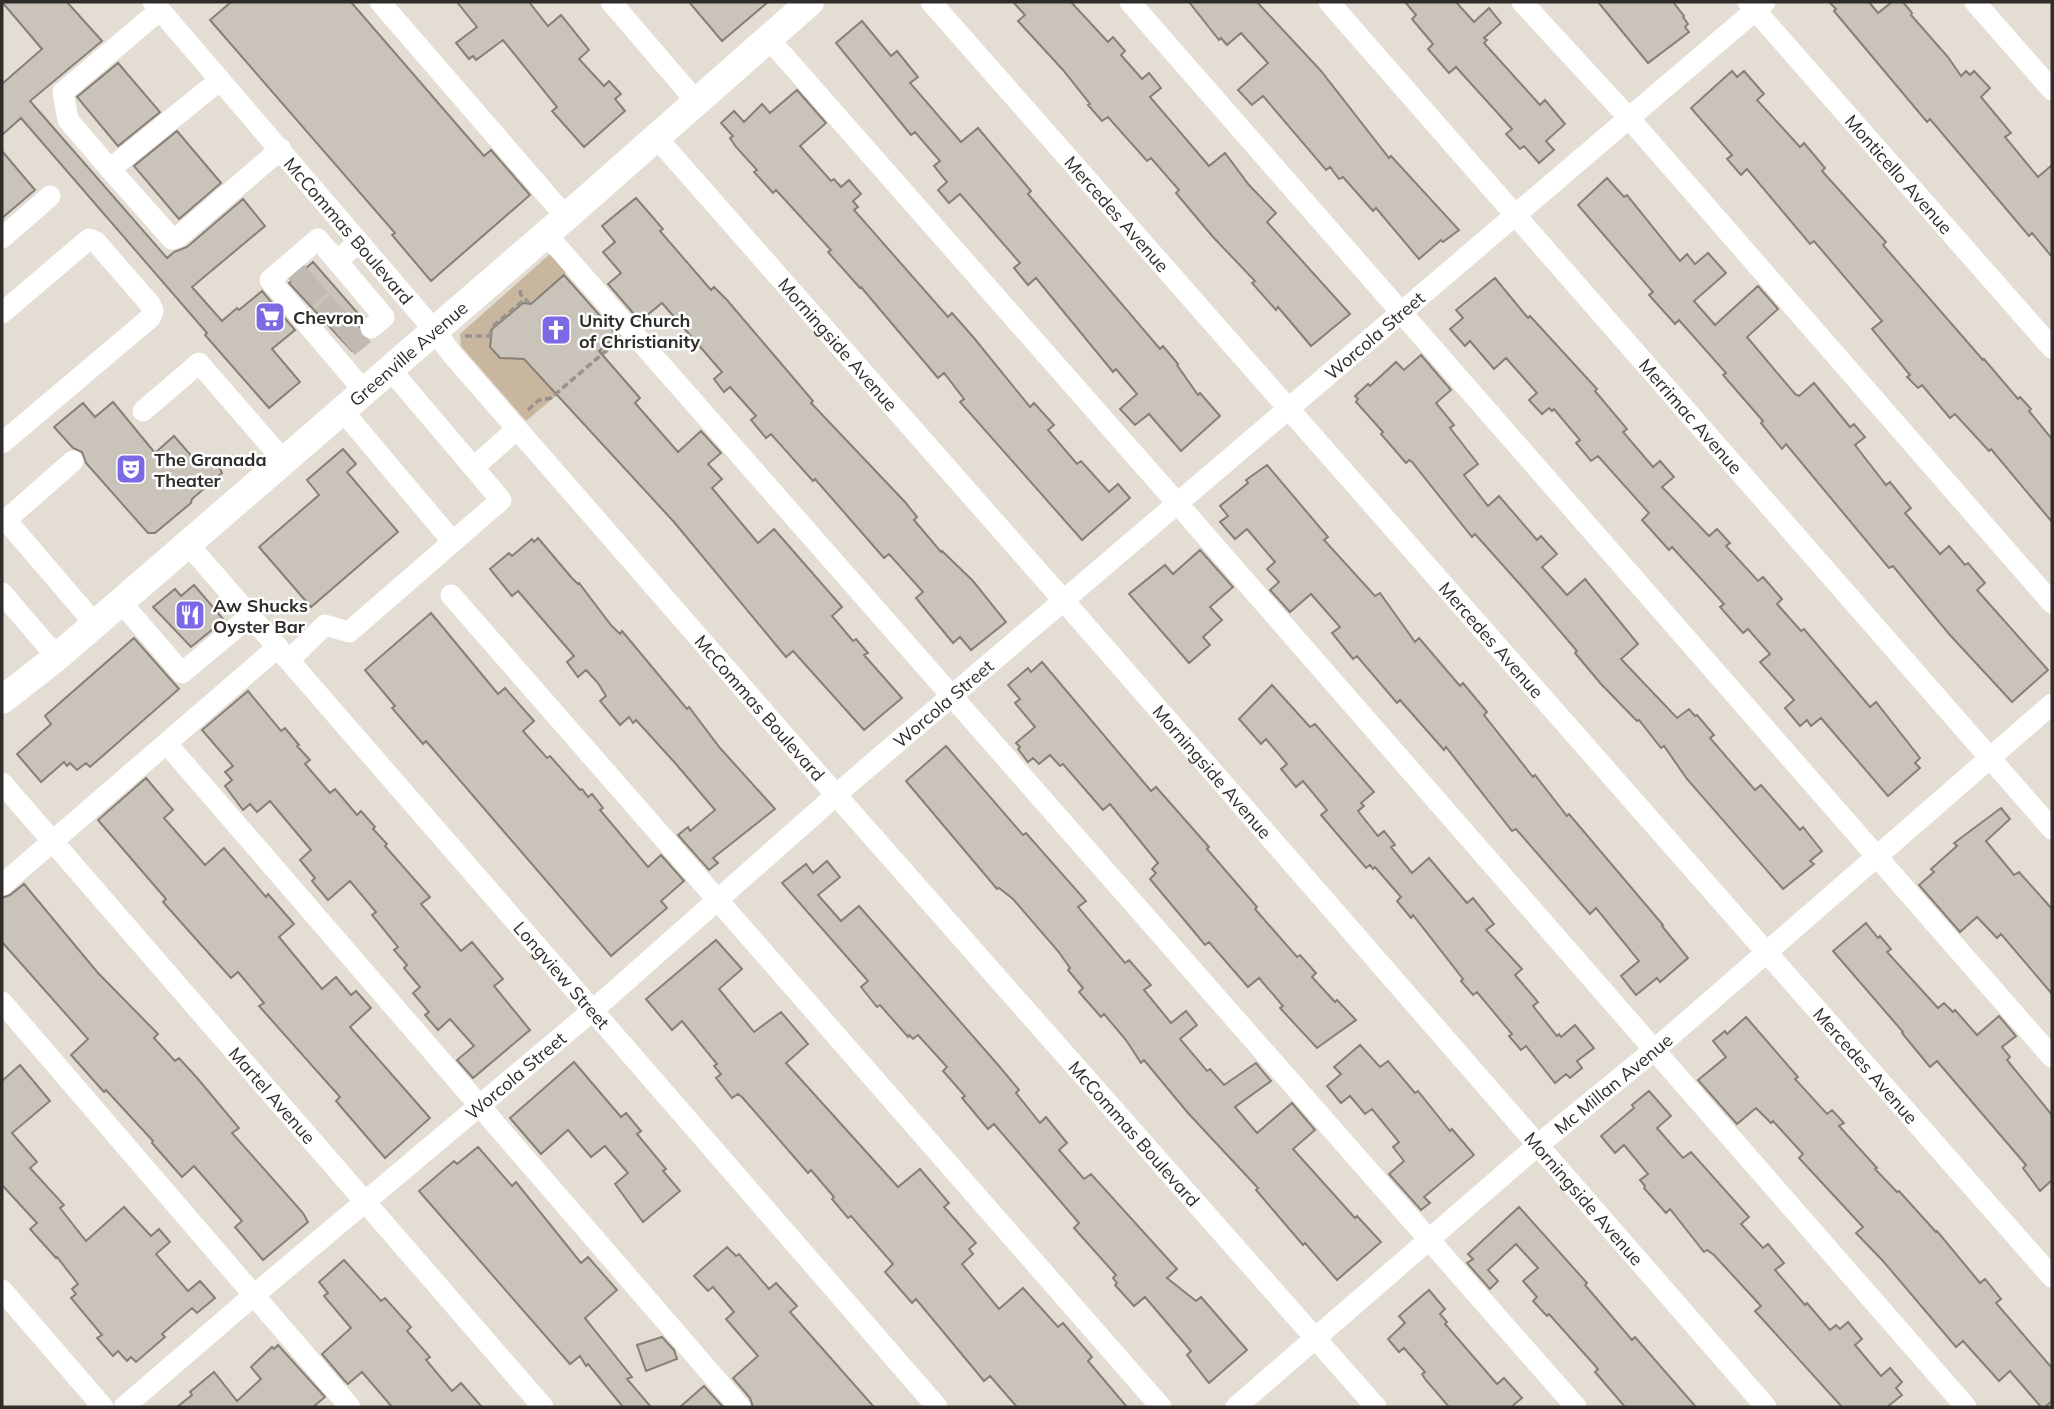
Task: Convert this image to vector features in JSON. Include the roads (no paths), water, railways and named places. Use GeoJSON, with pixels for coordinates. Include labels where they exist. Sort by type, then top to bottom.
{"type":"FeatureCollection","features":[{"type":"Feature","properties":{"kind":"main road","name":"Greenville Avenue"},"geometry":{"type":"LineString","coordinates":[[2,699],[57,657],[435,331],[810,2]]}},
{"type":"Feature","properties":{"kind":"street"},"geometry":{"type":"LineString","coordinates":[[380,2],[556,226],[951,696],[1576,1407]]}},
{"type":"Feature","properties":{"kind":"street"},"geometry":{"type":"LineString","coordinates":[[611,2],[696,101]]}},
{"type":"Feature","properties":{"kind":"street","name":"Mercedes Avenue"},"geometry":{"type":"LineString","coordinates":[[932,2],[2052,1277]]}},
{"type":"Feature","properties":{"kind":"street"},"geometry":{"type":"LineString","coordinates":[[1130,2],[2052,1057]]}},
{"type":"Feature","properties":{"kind":"street","name":"Merrimac Avenue"},"geometry":{"type":"LineString","coordinates":[[1329,2],[2052,829]]}},
{"type":"Feature","properties":{"kind":"street"},"geometry":{"type":"LineString","coordinates":[[1521,2],[1628,117],[2052,603]]}},
{"type":"Feature","properties":{"kind":"street"},"geometry":{"type":"LineString","coordinates":[[1975,2],[2052,90]]}},
{"type":"Feature","properties":{"kind":"street","name":"Worcola Street"},"geometry":{"type":"LineString","coordinates":[[124,1407],[592,1011],[836,795],[1516,216],[1756,5]]}},
{"type":"Feature","properties":{"kind":"street","name":"Monticello Avenue"},"geometry":{"type":"LineString","coordinates":[[1756,5],[2052,348]]}},
{"type":"Feature","properties":{"kind":"street"},"geometry":{"type":"LineString","coordinates":[[156,6],[63,92],[68,120],[110,169],[172,239],[178,237],[281,149]]}},
{"type":"Feature","properties":{"kind":"street","name":"McCommas Boulevard"},"geometry":{"type":"LineString","coordinates":[[156,6],[281,149],[451,353],[522,420],[836,795],[1376,1407]]}},
{"type":"Feature","properties":{"kind":"street"},"geometry":{"type":"LineString","coordinates":[[768,38],[1966,1407]]}},
{"type":"Feature","properties":{"kind":"street"},"geometry":{"type":"LineString","coordinates":[[110,169],[220,80]]}},
{"type":"Feature","properties":{"kind":"street","name":"Morningside Avenue"},"geometry":{"type":"LineString","coordinates":[[656,137],[1766,1407]]}},
{"type":"Feature","properties":{"kind":"street"},"geometry":{"type":"LineString","coordinates":[[2,238],[50,196]]}},
{"type":"Feature","properties":{"kind":"street"},"geometry":{"type":"LineString","coordinates":[[2,313],[89,239],[96,242],[150,304],[153,311],[150,318],[2,443]]}},
{"type":"Feature","properties":{"kind":"street"},"geometry":{"type":"LineString","coordinates":[[364,391],[329,338],[294,296],[270,280],[318,239],[330,265],[360,305],[395,284]]}},
{"type":"Feature","properties":{"kind":"street"},"geometry":{"type":"LineString","coordinates":[[330,265],[359,242]]}},
{"type":"Feature","properties":{"kind":"street"},"geometry":{"type":"LineString","coordinates":[[143,411],[199,363],[283,460]]}},
{"type":"Feature","properties":{"kind":"street"},"geometry":{"type":"LineString","coordinates":[[2,885],[167,744],[284,653],[326,625],[349,632],[501,500],[390,369]]}},
{"type":"Feature","properties":{"kind":"street"},"geometry":{"type":"LineString","coordinates":[[342,410],[453,542]]}},
{"type":"Feature","properties":{"kind":"street"},"geometry":{"type":"LineString","coordinates":[[474,467],[522,420]]}},
{"type":"Feature","properties":{"kind":"street"},"geometry":{"type":"LineString","coordinates":[[73,461],[4,522],[95,624]]}},
{"type":"Feature","properties":{"kind":"street","name":"Longview Street"},"geometry":{"type":"LineString","coordinates":[[187,543],[937,1407]]}},
{"type":"Feature","properties":{"kind":"street"},"geometry":{"type":"LineString","coordinates":[[2,593],[57,657]]}},
{"type":"Feature","properties":{"kind":"street"},"geometry":{"type":"LineString","coordinates":[[451,595],[1161,1407]]}},
{"type":"Feature","properties":{"kind":"street"},"geometry":{"type":"LineString","coordinates":[[120,601],[182,673],[250,616]]}},
{"type":"Feature","properties":{"kind":"street","name":"Mc Millan Avenue"},"geometry":{"type":"LineString","coordinates":[[1236,1407],[1538,1145],[1653,1051],[2052,704]]}},
{"type":"Feature","properties":{"kind":"street"},"geometry":{"type":"LineString","coordinates":[[167,744],[740,1407]]}},
{"type":"Feature","properties":{"kind":"street","name":"Martel Avenue"},"geometry":{"type":"LineString","coordinates":[[2,783],[543,1407]]}},
{"type":"Feature","properties":{"kind":"street"},"geometry":{"type":"LineString","coordinates":[[2,1002],[349,1407]]}},
{"type":"Feature","properties":{"kind":"street"},"geometry":{"type":"LineString","coordinates":[[2,1290],[103,1407]]}},
{"type":"Feature","properties":{"kind":"tunnel"},"geometry":{"type":"LineString","coordinates":[[294,285],[316,265]]}},
{"type":"Feature","properties":{"kind":"tunnel"},"geometry":{"type":"LineString","coordinates":[[305,298],[327,278]]}},
{"type":"Feature","properties":{"kind":"tunnel"},"geometry":{"type":"LineString","coordinates":[[322,317],[344,298]]}},
{"type":"Feature","properties":{"kind":"tunnel"},"geometry":{"type":"LineString","coordinates":[[336,333],[358,314]]}},
{"type":"Feature","properties":{"kind":"tunnel"},"geometry":{"type":"LineString","coordinates":[[348,347],[371,328]]}},
{"type":"Feature","properties":{"kind":"place","name":"Chevron"},"geometry":{"type":"Point","coordinates":[270,317]}},
{"type":"Feature","properties":{"kind":"place","name":"Unity Church of Christianity"},"geometry":{"type":"Point","coordinates":[556,330]}},
{"type":"Feature","properties":{"kind":"place","name":"The Granada Theater"},"geometry":{"type":"Point","coordinates":[131,469]}},
{"type":"Feature","properties":{"kind":"place","name":"Aw Shucks Oyster Bar"},"geometry":{"type":"Point","coordinates":[190,615]}}]}
